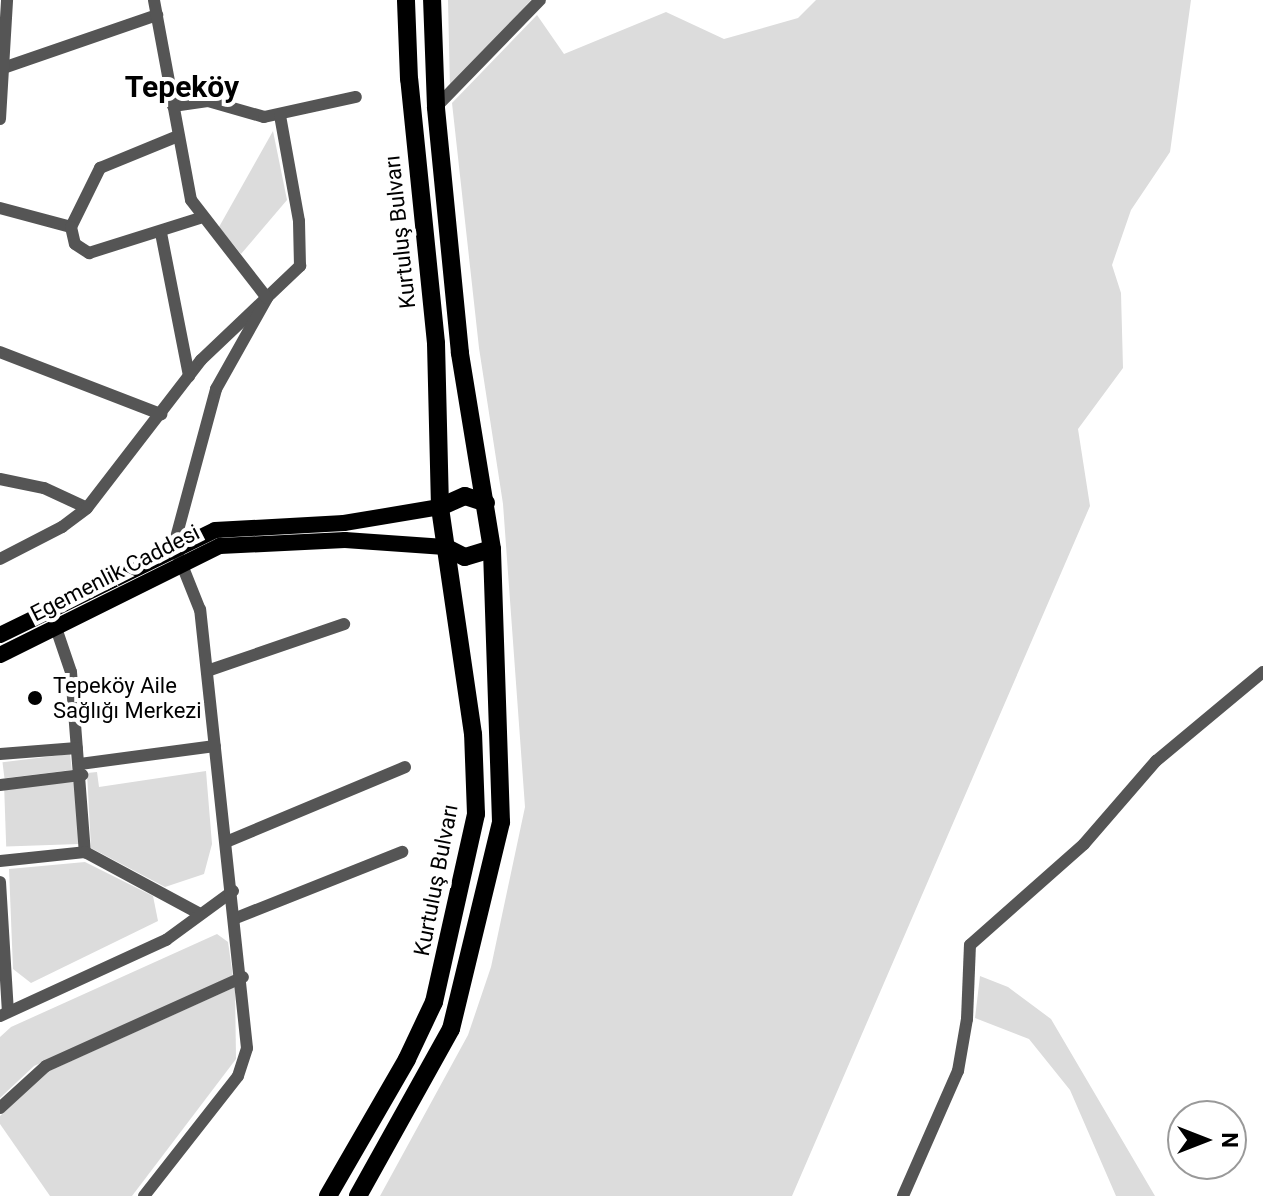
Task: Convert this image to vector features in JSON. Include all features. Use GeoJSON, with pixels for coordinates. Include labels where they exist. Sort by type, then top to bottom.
{"type":"FeatureCollection","features":[{"type":"Feature","properties":{"kind":"highway","name":"Kurtuluş Bulvarı"},"geometry":{"type":"LineString","coordinates":[[406,0],[410,88],[436,343],[440,507]]}},
{"type":"Feature","properties":{"kind":"highway"},"geometry":{"type":"LineString","coordinates":[[358,1196],[451,1029],[495,850],[502,796],[492,549],[460,353],[436,107],[432,0]]}},
{"type":"Feature","properties":{"kind":"highway"},"geometry":{"type":"LineString","coordinates":[[486,503],[465,496],[440,507],[445,547],[474,557],[492,549]]}},
{"type":"Feature","properties":{"kind":"highway","name":"Kurtuluş Bulvarı"},"geometry":{"type":"LineString","coordinates":[[328,1196],[422,1031],[472,842],[477,782],[473,734],[445,547]]}},
{"type":"Feature","properties":{"kind":"main road","name":"Egemenlik Caddesi"},"geometry":{"type":"LineString","coordinates":[[0,655],[56,628],[223,528],[344,523],[440,507]]}},
{"type":"Feature","properties":{"kind":"main road","name":"Egemenlik Caddesi"},"geometry":{"type":"LineString","coordinates":[[0,635],[177,557],[208,549],[250,542],[365,540],[445,547]]}},
{"type":"Feature","properties":{"kind":"street"},"geometry":{"type":"LineString","coordinates":[[0,119],[6,67],[7,0]]}},
{"type":"Feature","properties":{"kind":"street"},"geometry":{"type":"LineString","coordinates":[[154,0],[186,184],[200,218],[267,298]]}},
{"type":"Feature","properties":{"kind":"street"},"geometry":{"type":"LineString","coordinates":[[436,107],[540,0]]}},
{"type":"Feature","properties":{"kind":"street"},"geometry":{"type":"LineString","coordinates":[[6,67],[157,15]]}},
{"type":"Feature","properties":{"kind":"street"},"geometry":{"type":"LineString","coordinates":[[173,106],[201,100],[245,115],[280,115],[356,97]]}},
{"type":"Feature","properties":{"kind":"street"},"geometry":{"type":"LineString","coordinates":[[0,559],[62,527],[87,508],[189,376],[238,320],[267,298],[302,260],[280,115]]}},
{"type":"Feature","properties":{"kind":"street"},"geometry":{"type":"LineString","coordinates":[[178,136],[100,168],[71,227],[75,244],[89,253],[161,233],[200,218]]}},
{"type":"Feature","properties":{"kind":"street"},"geometry":{"type":"LineString","coordinates":[[0,208],[71,227]]}},
{"type":"Feature","properties":{"kind":"street"},"geometry":{"type":"LineString","coordinates":[[161,233],[189,376]]}},
{"type":"Feature","properties":{"kind":"street"},"geometry":{"type":"LineString","coordinates":[[144,1196],[242,1068],[247,1048],[243,977],[198,599],[177,557],[176,520],[216,389],[267,298]]}},
{"type":"Feature","properties":{"kind":"street"},"geometry":{"type":"LineString","coordinates":[[0,352],[161,414]]}},
{"type":"Feature","properties":{"kind":"street"},"geometry":{"type":"LineString","coordinates":[[0,479],[44,488],[87,508]]}},
{"type":"Feature","properties":{"kind":"street"},"geometry":{"type":"LineString","coordinates":[[207,671],[344,624]]}},
{"type":"Feature","properties":{"kind":"street"},"geometry":{"type":"LineString","coordinates":[[56,628],[71,672],[85,852]]}},
{"type":"Feature","properties":{"kind":"street"},"geometry":{"type":"LineString","coordinates":[[903,1196],[958,1071],[967,1019],[970,945],[1084,844],[1156,761],[1263,672]]}},
{"type":"Feature","properties":{"kind":"street"},"geometry":{"type":"LineString","coordinates":[[0,785],[215,746]]}},
{"type":"Feature","properties":{"kind":"street"},"geometry":{"type":"LineString","coordinates":[[0,754],[77,748]]}},
{"type":"Feature","properties":{"kind":"street"},"geometry":{"type":"LineString","coordinates":[[226,842],[405,767]]}},
{"type":"Feature","properties":{"kind":"street"},"geometry":{"type":"LineString","coordinates":[[0,861],[85,852],[200,914]]}},
{"type":"Feature","properties":{"kind":"street"},"geometry":{"type":"LineString","coordinates":[[236,918],[402,852]]}},
{"type":"Feature","properties":{"kind":"street"},"geometry":{"type":"LineString","coordinates":[[0,882],[4,1014],[166,940],[233,891]]}},
{"type":"Feature","properties":{"kind":"street"},"geometry":{"type":"LineString","coordinates":[[0,1108],[46,1066],[243,977]]}},
{"type":"Feature","properties":{"kind":"shaded area"},"geometry":{"type":"Polygon","coordinates":[[[448,0],[531,0],[450,88],[448,0]]]}},
{"type":"Feature","properties":{"kind":"shaded area"},"geometry":{"type":"Polygon","coordinates":[[[816,0],[1191,0],[1170,152],[1131,210],[1112,265],[1121,293],[1123,368],[1078,429],[1090,506],[792,1196],[380,1196],[468,1035],[491,967],[525,807],[503,504],[479,348],[452,103],[537,15],[564,54],[666,12],[724,39],[798,18],[816,0]]]}},
{"type":"Feature","properties":{"kind":"shaded area"},"geometry":{"type":"Polygon","coordinates":[[[273,131],[287,200],[241,254],[219,227],[273,131]]]}},
{"type":"Feature","properties":{"kind":"shaded area"},"geometry":{"type":"Polygon","coordinates":[[[70,754],[72,770],[4,778],[3,762],[70,754]]]}},
{"type":"Feature","properties":{"kind":"shaded area"},"geometry":{"type":"Polygon","coordinates":[[[206,771],[212,844],[204,874],[165,887],[91,848],[87,773],[97,772],[99,787],[206,771]]]}},
{"type":"Feature","properties":{"kind":"shaded area"},"geometry":{"type":"Polygon","coordinates":[[[77,782],[79,844],[6,847],[4,785],[77,782]]]}},
{"type":"Feature","properties":{"kind":"shaded area"},"geometry":{"type":"Polygon","coordinates":[[[85,862],[153,896],[158,921],[31,983],[13,969],[9,869],[85,862]]]}},
{"type":"Feature","properties":{"kind":"shaded area"},"geometry":{"type":"Polygon","coordinates":[[[217,934],[228,942],[233,977],[34,1066],[0,1098],[0,1037],[11,1027],[217,934]]]}},
{"type":"Feature","properties":{"kind":"shaded area"},"geometry":{"type":"Polygon","coordinates":[[[980,976],[1008,987],[1051,1019],[1155,1196],[1116,1196],[1070,1090],[1029,1039],[975,1018],[980,976]]]}},
{"type":"Feature","properties":{"kind":"shaded area"},"geometry":{"type":"Polygon","coordinates":[[[235,987],[236,1059],[132,1196],[50,1196],[0,1124],[0,1116],[47,1072],[235,987]]]}},
{"type":"Feature","properties":{"kind":"place","name":"Tepeköy Aile Sağlığı Merkezi"},"geometry":{"type":"Point","coordinates":[35,698]}},
{"type":"Feature","properties":{"kind":"district","name":"Tepeköy"},"geometry":{"type":"Point","coordinates":[182,87]}}]}
